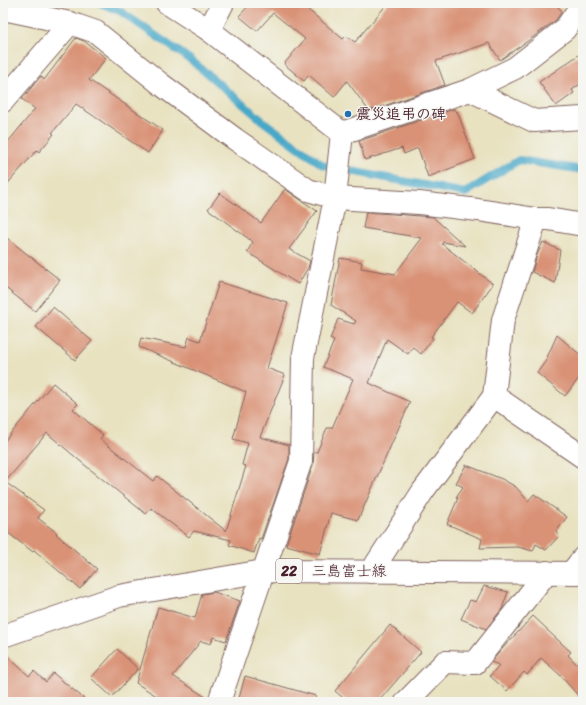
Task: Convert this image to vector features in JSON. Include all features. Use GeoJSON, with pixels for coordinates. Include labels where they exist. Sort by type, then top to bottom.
{"type":"FeatureCollection","features":[{"type":"Feature","properties":{"kind":"street"},"geometry":{"type":"LineString","coordinates":[[167,3],[209,30],[342,133]]}},
{"type":"Feature","properties":{"kind":"street"},"geometry":{"type":"LineString","coordinates":[[209,30],[223,3]]}},
{"type":"Feature","properties":{"kind":"street"},"geometry":{"type":"LineString","coordinates":[[342,133],[470,90],[515,68],[565,29],[583,3]]}},
{"type":"Feature","properties":{"kind":"street"},"geometry":{"type":"LineString","coordinates":[[3,9],[70,23],[96,32],[168,90],[308,190],[335,198],[419,203],[536,219],[548,219],[583,225]]}},
{"type":"Feature","properties":{"kind":"street"},"geometry":{"type":"LineString","coordinates":[[3,101],[70,23]]}},
{"type":"Feature","properties":{"kind":"street"},"geometry":{"type":"LineString","coordinates":[[470,90],[534,120],[583,118]]}},
{"type":"Feature","properties":{"kind":"street"},"geometry":{"type":"LineString","coordinates":[[220,702],[301,461],[303,358],[335,198],[342,133]]}},
{"type":"Feature","properties":{"kind":"street"},"geometry":{"type":"LineString","coordinates":[[371,572],[424,491],[494,396],[503,320],[536,219]]}},
{"type":"Feature","properties":{"kind":"street"},"geometry":{"type":"LineString","coordinates":[[494,396],[583,457]]}},
{"type":"Feature","properties":{"kind":"street","name":"三島富士線"},"geometry":{"type":"LineString","coordinates":[[3,636],[119,596],[264,570],[371,572],[547,572],[579,568]]}},
{"type":"Feature","properties":{"kind":"street"},"geometry":{"type":"LineString","coordinates":[[406,702],[445,662],[475,662],[547,572]]}},
{"type":"Feature","properties":{"kind":"building"},"geometry":{"type":"Polygon","coordinates":[[[251,3],[300,3],[343,39],[346,36],[355,42],[388,3],[554,3],[562,11],[556,20],[500,60],[489,43],[436,61],[445,85],[369,111],[347,81],[334,97],[309,75],[304,81],[284,64],[305,39],[273,13],[257,31],[239,16],[251,3]]]}},
{"type":"Feature","properties":{"kind":"building"},"geometry":{"type":"Polygon","coordinates":[[[76,38],[84,41],[106,58],[89,80],[163,130],[148,153],[76,104],[52,133],[54,134],[39,152],[37,150],[3,189],[3,148],[35,109],[22,99],[41,76],[44,80],[76,38]]]}},
{"type":"Feature","properties":{"kind":"building"},"geometry":{"type":"Polygon","coordinates":[[[583,52],[583,82],[572,90],[574,93],[556,106],[539,82],[583,52]]]}},
{"type":"Feature","properties":{"kind":"building"},"geometry":{"type":"Polygon","coordinates":[[[454,109],[456,112],[457,111],[475,159],[428,177],[418,148],[404,154],[402,148],[365,160],[359,141],[454,109]]]}},
{"type":"Feature","properties":{"kind":"building"},"geometry":{"type":"Polygon","coordinates":[[[285,189],[317,211],[289,249],[310,261],[308,268],[298,284],[247,252],[253,242],[208,209],[220,193],[261,223],[285,189]]]}},
{"type":"Feature","properties":{"kind":"building"},"geometry":{"type":"Polygon","coordinates":[[[366,212],[433,217],[465,246],[443,242],[442,244],[493,284],[472,313],[457,302],[431,337],[433,338],[421,354],[413,347],[408,354],[387,339],[369,383],[410,402],[358,520],[331,513],[320,554],[286,545],[313,465],[314,452],[317,452],[327,428],[332,428],[353,379],[323,367],[334,341],[330,339],[338,319],[354,324],[356,321],[331,305],[340,258],[362,262],[361,268],[395,274],[422,238],[363,228],[366,212]]]}},
{"type":"Feature","properties":{"kind":"building"},"geometry":{"type":"Polygon","coordinates":[[[3,235],[60,280],[35,311],[3,286],[3,235]]]}},
{"type":"Feature","properties":{"kind":"building"},"geometry":{"type":"Polygon","coordinates":[[[543,242],[560,250],[555,283],[532,272],[543,242]]]}},
{"type":"Feature","properties":{"kind":"building"},"geometry":{"type":"Polygon","coordinates":[[[219,282],[288,303],[267,368],[285,375],[260,437],[289,445],[289,459],[261,539],[259,538],[254,553],[229,545],[231,540],[194,531],[189,537],[151,508],[146,514],[47,433],[5,482],[44,510],[38,518],[97,569],[80,589],[34,550],[33,552],[3,529],[3,443],[53,383],[78,404],[73,409],[103,435],[100,439],[153,481],[157,476],[226,531],[246,466],[242,465],[248,443],[233,439],[246,392],[139,347],[141,338],[186,347],[189,337],[200,341],[219,282]]]}},
{"type":"Feature","properties":{"kind":"building"},"geometry":{"type":"Polygon","coordinates":[[[53,307],[92,341],[75,360],[36,327],[53,307]]]}},
{"type":"Feature","properties":{"kind":"building"},"geometry":{"type":"Polygon","coordinates":[[[557,335],[583,357],[583,373],[565,396],[537,373],[545,362],[557,335]]]}},
{"type":"Feature","properties":{"kind":"building"},"geometry":{"type":"Polygon","coordinates":[[[466,465],[502,479],[516,487],[528,501],[534,494],[567,517],[556,532],[559,536],[546,550],[536,544],[533,551],[518,547],[480,548],[482,539],[447,524],[458,498],[456,497],[463,487],[456,483],[466,465]]]}},
{"type":"Feature","properties":{"kind":"building"},"geometry":{"type":"Polygon","coordinates":[[[484,586],[508,592],[502,609],[486,629],[461,619],[470,600],[476,602],[484,586]]]}},
{"type":"Feature","properties":{"kind":"building"},"geometry":{"type":"Polygon","coordinates":[[[214,592],[240,601],[226,641],[213,637],[211,644],[201,641],[173,676],[207,698],[207,702],[166,702],[136,683],[158,607],[195,618],[202,594],[214,592]]]}},
{"type":"Feature","properties":{"kind":"building"},"geometry":{"type":"Polygon","coordinates":[[[533,616],[571,652],[568,655],[583,671],[583,701],[559,674],[541,658],[527,675],[524,672],[507,691],[490,676],[499,665],[491,662],[533,616]]]}},
{"type":"Feature","properties":{"kind":"building"},"geometry":{"type":"Polygon","coordinates":[[[390,625],[421,652],[378,702],[348,702],[335,691],[390,625]]]}},
{"type":"Feature","properties":{"kind":"building"},"geometry":{"type":"Polygon","coordinates":[[[117,649],[138,669],[112,697],[91,678],[117,649]]]}},
{"type":"Feature","properties":{"kind":"building"},"geometry":{"type":"Polygon","coordinates":[[[3,652],[29,676],[34,671],[46,682],[53,673],[88,702],[3,702],[3,652]]]}},
{"type":"Feature","properties":{"kind":"building"},"geometry":{"type":"Polygon","coordinates":[[[245,676],[316,696],[315,702],[238,702],[245,676]]]}},
{"type":"Feature","properties":{"kind":"waterway"},"geometry":{"type":"LineString","coordinates":[[100,3],[120,11],[191,60],[264,122],[323,165],[465,193],[519,160],[583,170]]}},
{"type":"Feature","properties":{"kind":"place","name":"震災追弔の碑"},"geometry":{"type":"Point","coordinates":[348,114]}}]}
